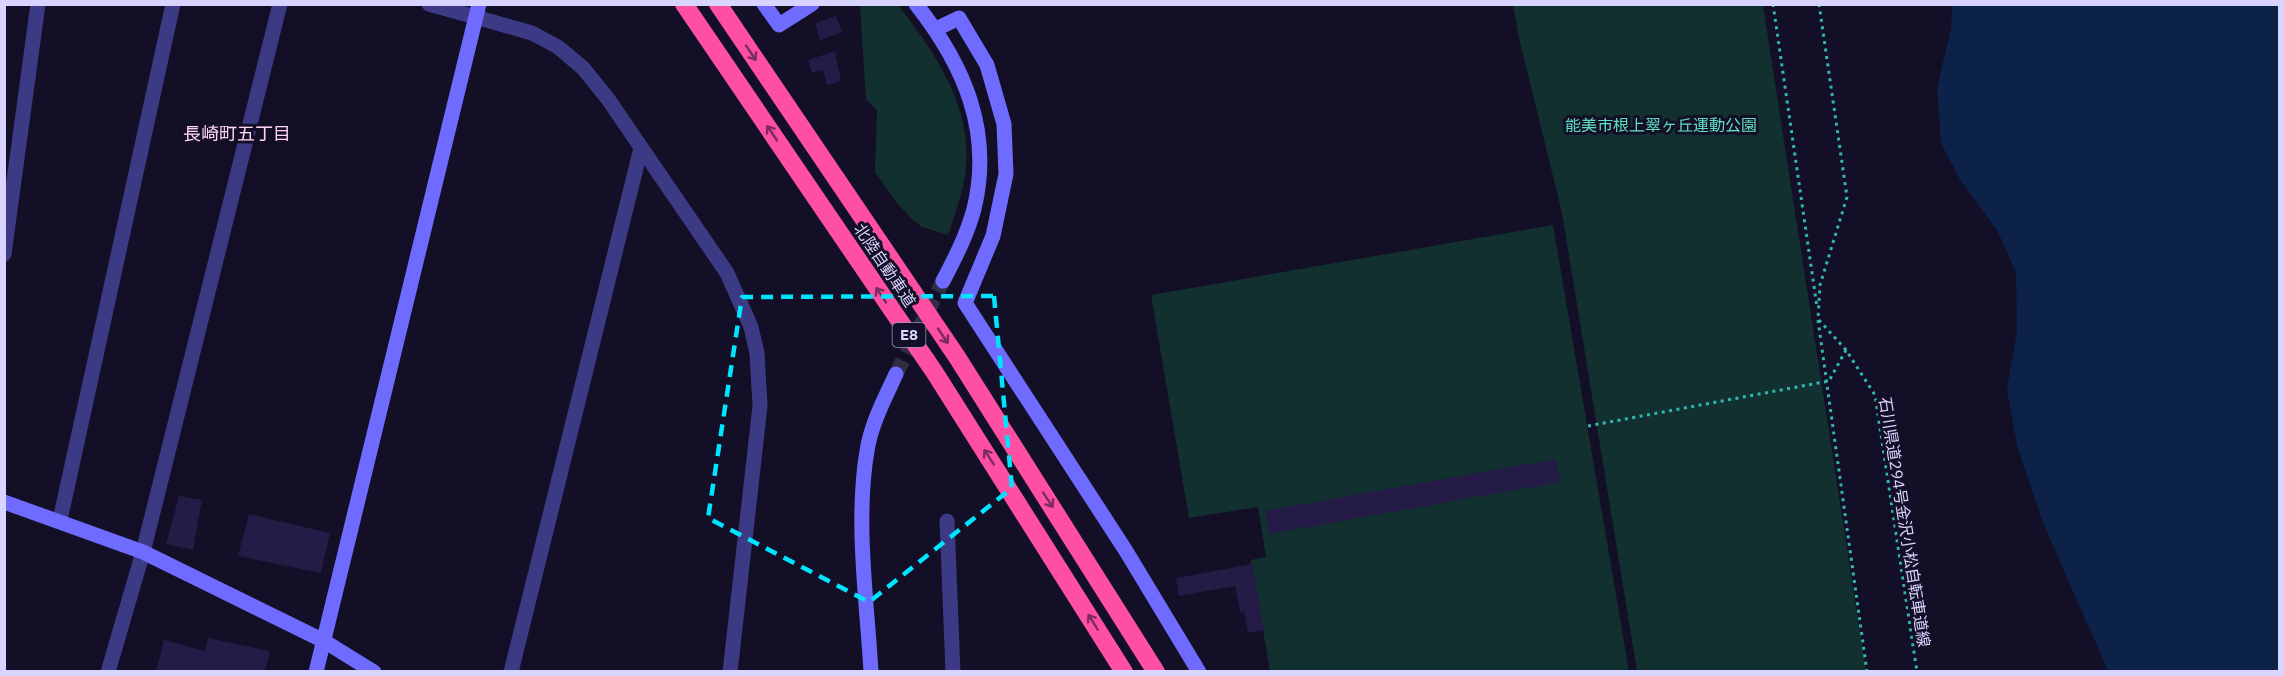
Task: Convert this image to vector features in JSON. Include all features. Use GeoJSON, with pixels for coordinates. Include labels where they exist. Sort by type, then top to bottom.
{"type":"FeatureCollection","features":[{"type":"Feature","properties":{"kind":"highway","name":"北陸自動車道"},"geometry":{"type":"LineString","coordinates":[[684,4],[935,374],[1124,672]]}},
{"type":"Feature","properties":{"kind":"highway","name":"北陸自動車道"},"geometry":{"type":"LineString","coordinates":[[718,4],[957,357],[1156,672]]}},
{"type":"Feature","properties":{"kind":"street"},"geometry":{"type":"LineString","coordinates":[[4,254],[38,4]]}},
{"type":"Feature","properties":{"kind":"street"},"geometry":{"type":"LineString","coordinates":[[60,520],[173,4]]}},
{"type":"Feature","properties":{"kind":"street"},"geometry":{"type":"LineString","coordinates":[[108,672],[143,552],[280,4]]}},
{"type":"Feature","properties":{"kind":"street"},"geometry":{"type":"LineString","coordinates":[[429,4],[477,10],[532,33],[558,47],[583,68],[608,99],[727,273],[751,327],[757,353],[760,406],[730,672]]}},
{"type":"Feature","properties":{"kind":"street"},"geometry":{"type":"LineString","coordinates":[[764,4],[779,26],[812,4]]}},
{"type":"Feature","properties":{"kind":"street"},"geometry":{"type":"LineString","coordinates":[[916,4],[936,29],[963,79],[975,111],[980,144],[979,179],[973,211],[962,244],[943,282]]}},
{"type":"Feature","properties":{"kind":"street"},"geometry":{"type":"LineString","coordinates":[[316,672],[477,10]]}},
{"type":"Feature","properties":{"kind":"street"},"geometry":{"type":"LineString","coordinates":[[936,29],[959,18],[987,65],[1004,124],[1006,174],[993,236],[965,303],[1126,551],[1198,672]]}},
{"type":"Feature","properties":{"kind":"street"},"geometry":{"type":"LineString","coordinates":[[511,672],[641,148]]}},
{"type":"Feature","properties":{"kind":"street"},"geometry":{"type":"LineString","coordinates":[[871,672],[863,540],[863,491],[867,450],[896,374]]}},
{"type":"Feature","properties":{"kind":"street"},"geometry":{"type":"LineString","coordinates":[[4,502],[60,520],[143,552],[324,641],[374,672]]}},
{"type":"Feature","properties":{"kind":"street"},"geometry":{"type":"LineString","coordinates":[[947,521],[953,672]]}},
{"type":"Feature","properties":{"kind":"path"},"geometry":{"type":"LineString","coordinates":[[1773,4],[1828,381],[1867,672]]}},
{"type":"Feature","properties":{"kind":"path"},"geometry":{"type":"LineString","coordinates":[[1818,319],[1820,285],[1847,197],[1819,4]]}},
{"type":"Feature","properties":{"kind":"path","name":"石川県道294号金沢小松自転車道線"},"geometry":{"type":"LineString","coordinates":[[1818,319],[1846,350],[1875,395],[1917,672]]}},
{"type":"Feature","properties":{"kind":"path"},"geometry":{"type":"LineString","coordinates":[[1588,426],[1828,381],[1846,350]]}},
{"type":"Feature","properties":{"kind":"highlighted area"},"geometry":{"type":"Polygon","coordinates":[[[994,296],[1012,488],[869,602],[708,518],[742,297],[994,296]]]}},
{"type":"Feature","properties":{"kind":"green space"},"geometry":{"type":"Polygon","coordinates":[[[860,5],[898,5],[937,60],[957,101],[966,145],[966,168],[948,235],[922,227],[913,220],[897,203],[875,172],[877,110],[866,99],[860,5]]]}},
{"type":"Feature","properties":{"kind":"green space","name":"能美市根上翠ヶ丘運動公園"},"geometry":{"type":"Polygon","coordinates":[[[1513,5],[1763,5],[1866,671],[1637,671],[1562,213],[1513,5]]]}},
{"type":"Feature","properties":{"kind":"green space"},"geometry":{"type":"Polygon","coordinates":[[[1553,225],[1629,671],[1270,671],[1251,560],[1266,557],[1258,507],[1189,518],[1151,295],[1553,225]]]}},
{"type":"Feature","properties":{"kind":"water"},"geometry":{"type":"Polygon","coordinates":[[[1952,5],[2279,5],[2279,671],[2108,671],[2044,525],[2017,446],[2007,389],[2017,330],[2016,273],[1998,232],[1959,178],[1941,143],[1937,88],[1951,29],[1952,5]]]}},
{"type":"Feature","properties":{"kind":"building"},"geometry":{"type":"Polygon","coordinates":[[[836,16],[842,32],[820,40],[815,23],[836,16]]]}},
{"type":"Feature","properties":{"kind":"building"},"geometry":{"type":"Polygon","coordinates":[[[835,51],[841,81],[827,85],[823,70],[812,73],[808,60],[835,51]]]}},
{"type":"Feature","properties":{"kind":"building"},"geometry":{"type":"Polygon","coordinates":[[[1556,459],[1560,482],[1269,534],[1265,511],[1556,459]]]}},
{"type":"Feature","properties":{"kind":"building"},"geometry":{"type":"Polygon","coordinates":[[[179,496],[202,500],[193,550],[166,544],[179,496]]]}},
{"type":"Feature","properties":{"kind":"building"},"geometry":{"type":"Polygon","coordinates":[[[249,514],[330,533],[321,573],[238,556],[249,514]]]}},
{"type":"Feature","properties":{"kind":"building"},"geometry":{"type":"Polygon","coordinates":[[[1252,564],[1264,630],[1248,633],[1244,611],[1240,612],[1235,586],[1179,596],[1176,578],[1252,564]]]}},
{"type":"Feature","properties":{"kind":"building"},"geometry":{"type":"Polygon","coordinates":[[[208,638],[270,651],[265,672],[156,672],[164,640],[205,651],[208,638]]]}},
{"type":"Feature","properties":{"kind":"tunnel"},"geometry":{"type":"LineString","coordinates":[[896,374],[943,281]]}},
{"type":"Feature","properties":{"kind":"district","name":"長崎町五丁目"},"geometry":{"type":"Point","coordinates":[237,134]}}]}
